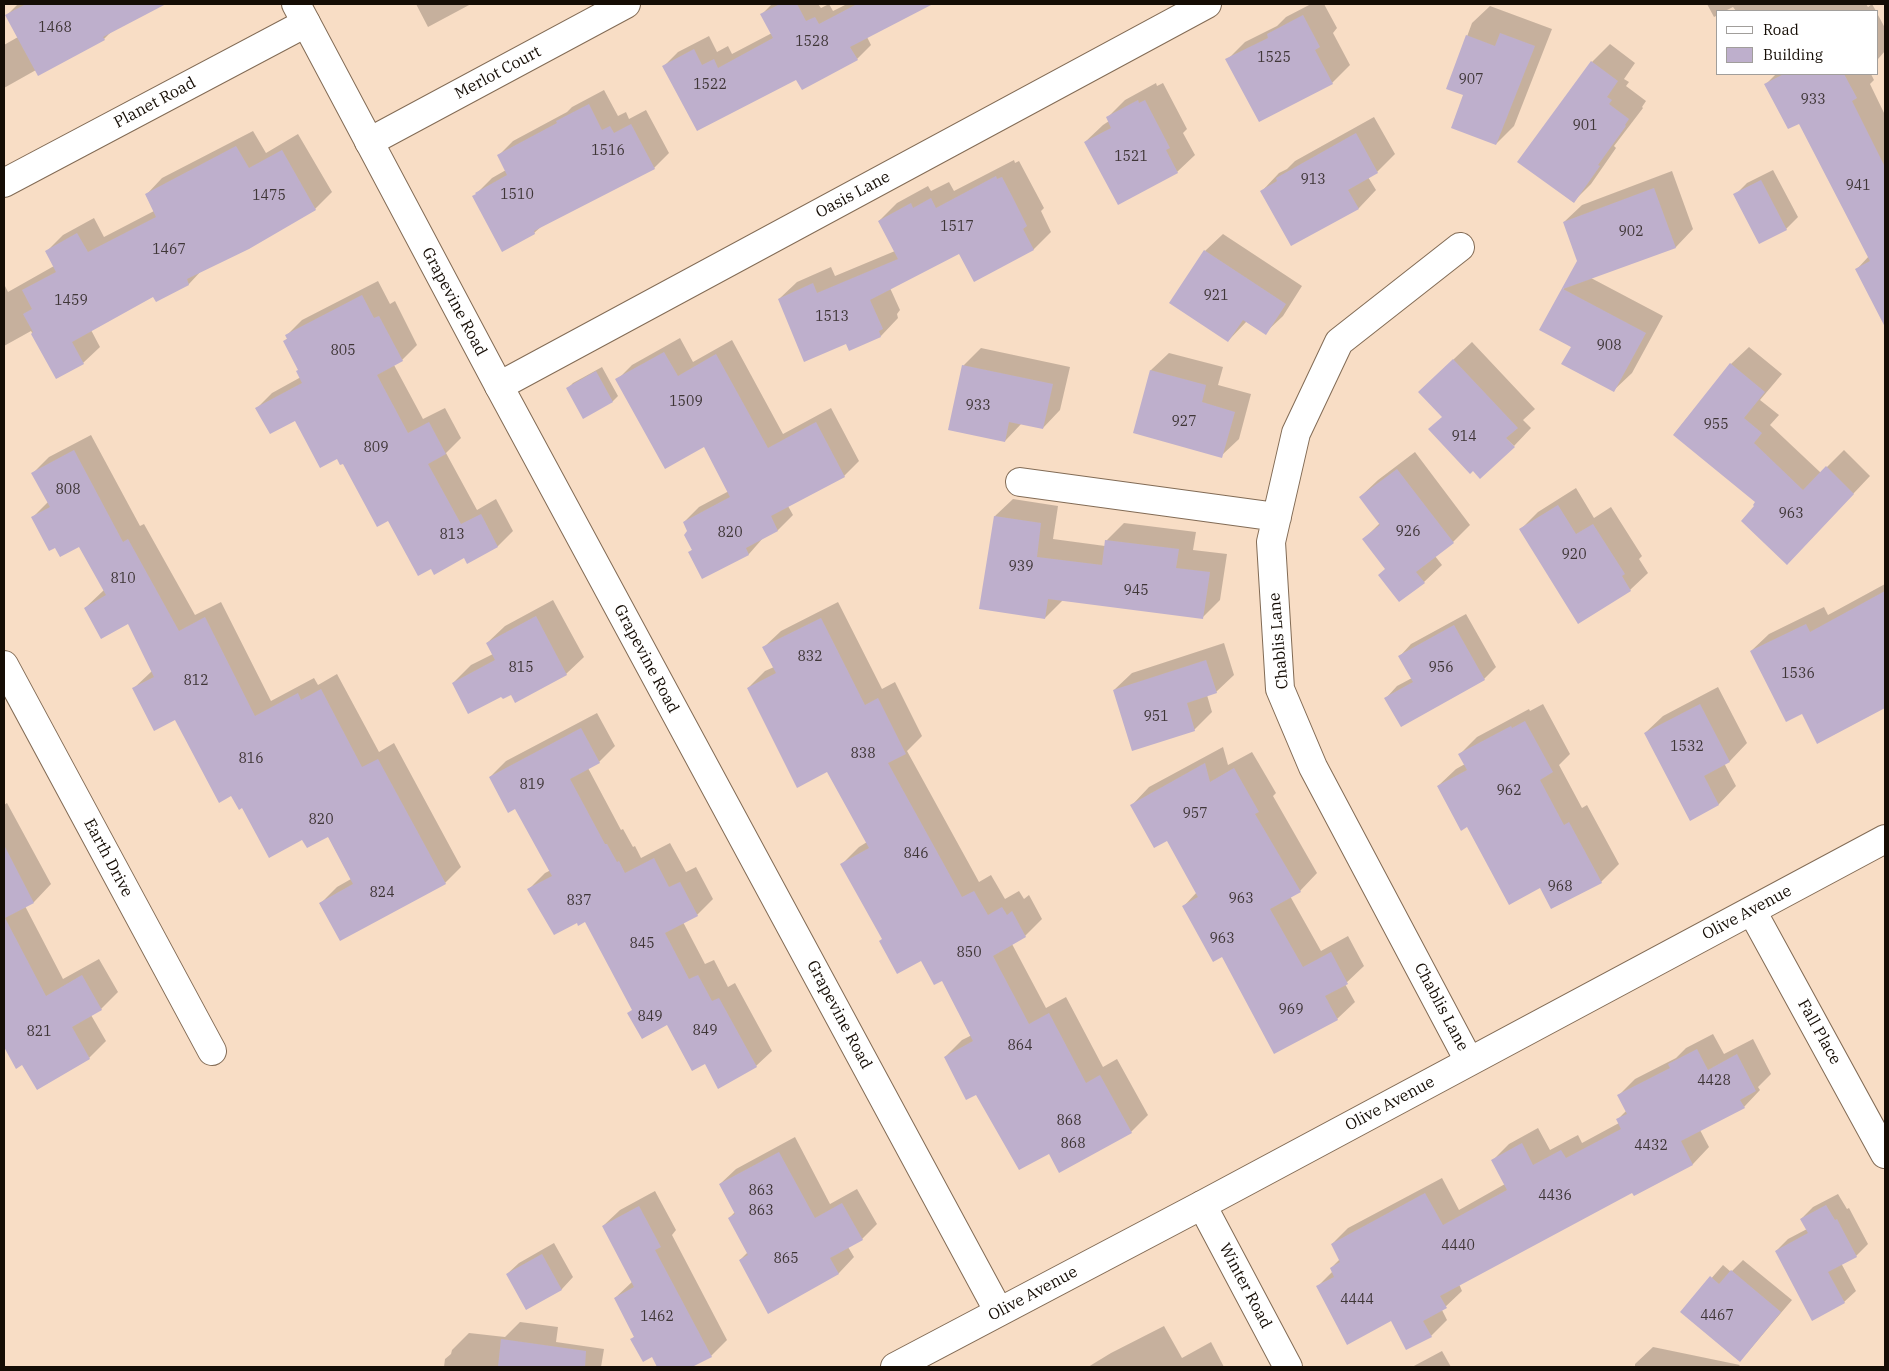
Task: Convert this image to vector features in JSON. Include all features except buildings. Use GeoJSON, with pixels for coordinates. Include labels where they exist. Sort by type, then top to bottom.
{"type":"FeatureCollection","features":[{"type":"Feature","properties":{"kind":"street","name":"Merlot Court"},"geometry":{"type":"LineString","coordinates":[[369,142],[626,4]]}},
{"type":"Feature","properties":{"kind":"street","name":"Oasis Lane"},"geometry":{"type":"LineString","coordinates":[[499,386],[1207,4]]}},
{"type":"Feature","properties":{"kind":"street","name":"Grapevine Road"},"geometry":{"type":"LineString","coordinates":[[301,14],[499,386],[999,1312]]}},
{"type":"Feature","properties":{"kind":"street","name":"Planet Road"},"geometry":{"type":"LineString","coordinates":[[4,183],[301,14]]}},
{"type":"Feature","properties":{"kind":"street","name":"Chablis Lane"},"geometry":{"type":"LineString","coordinates":[[1460,247],[1338,342],[1296,433],[1271,542],[1280,689],[1313,767],[1469,1061]]}},
{"type":"Feature","properties":{"kind":"street"},"geometry":{"type":"LineString","coordinates":[[1020,482],[1277,517]]}},
{"type":"Feature","properties":{"kind":"street","name":"Earth Drive"},"geometry":{"type":"LineString","coordinates":[[4,665],[212,1051]]}},
{"type":"Feature","properties":{"kind":"street","name":"Olive Avenue"},"geometry":{"type":"LineString","coordinates":[[894,1367],[1202,1205],[1885,839]]}},
{"type":"Feature","properties":{"kind":"street","name":"Fall Place"},"geometry":{"type":"LineString","coordinates":[[1752,911],[1885,1154]]}},
{"type":"Feature","properties":{"kind":"street","name":"Winter Road"},"geometry":{"type":"LineString","coordinates":[[1202,1205],[1288,1367]]}}]}
